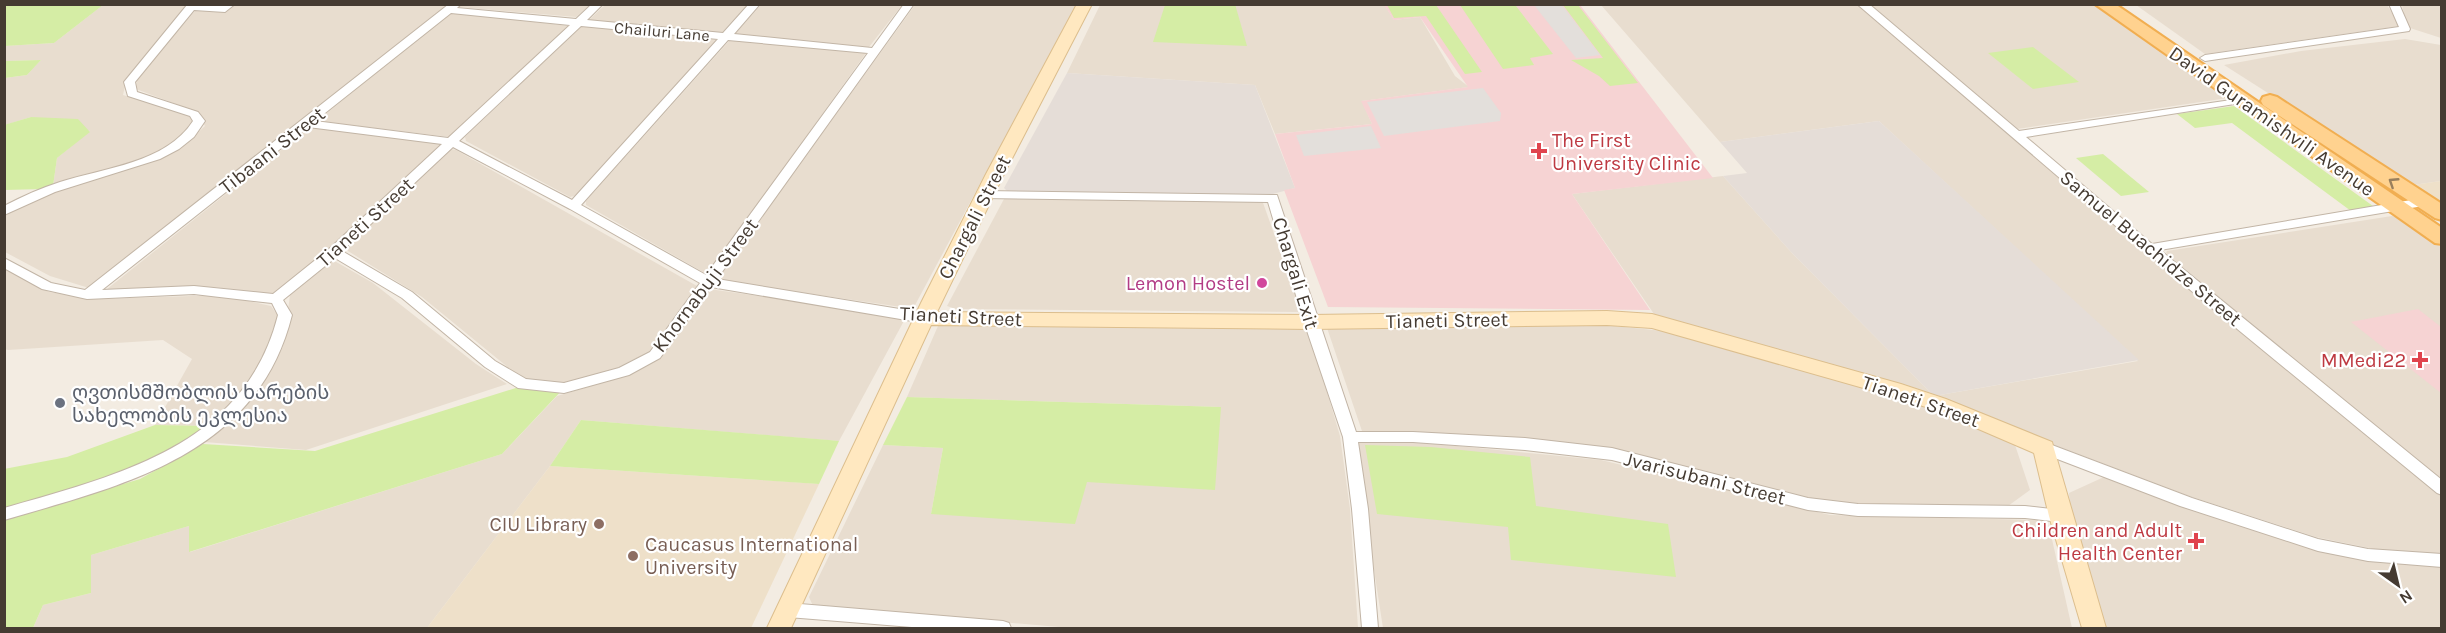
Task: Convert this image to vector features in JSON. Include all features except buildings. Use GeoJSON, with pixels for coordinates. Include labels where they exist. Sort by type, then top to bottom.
{"type":"FeatureCollection","features":[{"type":"Feature","properties":{"kind":"main road","name":"David Guramishvili Avenue"},"geometry":{"type":"LineString","coordinates":[[2103,4],[2442,238]]}},
{"type":"Feature","properties":{"kind":"main road","name":"David Guramishvili Avenue"},"geometry":{"type":"LineString","coordinates":[[2127,4],[2442,214]]}},
{"type":"Feature","properties":{"kind":"street"},"geometry":{"type":"LineString","coordinates":[[4,211],[52,189],[150,158],[178,145],[197,127],[199,121],[194,114],[132,94],[129,82],[193,6],[225,9],[230,4]]}},
{"type":"Feature","properties":{"kind":"street","name":"Tianeti Street"},"geometry":{"type":"LineString","coordinates":[[276,299],[334,252],[598,4]]}},
{"type":"Feature","properties":{"kind":"street"},"geometry":{"type":"LineString","coordinates":[[574,206],[755,4]]}},
{"type":"Feature","properties":{"kind":"street","name":"Khornabuji Street"},"geometry":{"type":"LineString","coordinates":[[334,252],[407,296],[490,364],[523,384],[564,388],[624,372],[655,355],[909,4]]}},
{"type":"Feature","properties":{"kind":"street","name":"Chargali Street"},"geometry":{"type":"LineString","coordinates":[[779,628],[924,318],[995,174],[1085,4]]}},
{"type":"Feature","properties":{"kind":"street","name":"Samuel Buachidze Street"},"geometry":{"type":"LineString","coordinates":[[1862,4],[2150,248],[2442,489]]}},
{"type":"Feature","properties":{"kind":"street"},"geometry":{"type":"LineString","coordinates":[[2205,58],[2405,29],[2394,4]]}},
{"type":"Feature","properties":{"kind":"street","name":"Chailuri Lane"},"geometry":{"type":"LineString","coordinates":[[453,8],[578,23],[875,51]]}},
{"type":"Feature","properties":{"kind":"street","name":"Tibaani Street"},"geometry":{"type":"LineString","coordinates":[[87,295],[453,8]]}},
{"type":"Feature","properties":{"kind":"street"},"geometry":{"type":"LineString","coordinates":[[2017,135],[2241,100]]}},
{"type":"Feature","properties":{"kind":"street","name":"Tianeti Street"},"geometry":{"type":"LineString","coordinates":[[307,123],[452,142],[574,206],[708,282],[924,318],[1311,321],[1607,318],[1652,321],[1894,389],[1939,404],[2044,448],[2186,502],[2318,545],[2368,555],[2442,561]]}},
{"type":"Feature","properties":{"kind":"street","name":"Chargali Exit"},"geometry":{"type":"LineString","coordinates":[[986,195],[1273,198],[1350,437],[1360,509],[1370,628]]}},
{"type":"Feature","properties":{"kind":"street"},"geometry":{"type":"LineString","coordinates":[[2150,248],[2423,202]]}},
{"type":"Feature","properties":{"kind":"street"},"geometry":{"type":"LineString","coordinates":[[4,262],[47,286],[87,295],[194,290],[276,299],[285,315],[280,338],[244,401],[214,428],[178,451],[105,484],[4,514]]}},
{"type":"Feature","properties":{"kind":"street","name":"Jvarisubani Street"},"geometry":{"type":"LineString","coordinates":[[1350,437],[1413,437],[1491,442],[1612,454],[1808,504],[1848,509],[2025,512],[2060,516]]}},
{"type":"Feature","properties":{"kind":"street"},"geometry":{"type":"LineString","coordinates":[[2044,448],[2060,516],[2094,628]]}},
{"type":"Feature","properties":{"kind":"street"},"geometry":{"type":"LineString","coordinates":[[788,610],[1003,628]]}},
{"type":"Feature","properties":{"kind":"shaded area"},"geometry":{"type":"Polygon","coordinates":[[[1384,4],[1394,20],[1420,17],[1455,76],[1469,87],[1362,101],[1372,124],[1275,134],[1255,85],[1067,73],[1100,5],[1384,4]]]}},
{"type":"Feature","properties":{"kind":"shaded area"},"geometry":{"type":"Polygon","coordinates":[[[103,5],[191,5],[127,77],[123,95],[190,115],[194,128],[179,141],[140,161],[53,186],[57,158],[90,131],[31,117],[5,125],[5,78],[27,75],[41,60],[5,61],[4,46],[54,43],[103,5]]]}},
{"type":"Feature","properties":{"kind":"shaded area"},"geometry":{"type":"Polygon","coordinates":[[[200,5],[450,5],[89,288],[50,276],[5,252],[5,213],[53,190],[137,166],[193,137],[205,126],[197,112],[136,89],[137,79],[200,5]]]}},
{"type":"Feature","properties":{"kind":"shaded area"},"geometry":{"type":"Polygon","coordinates":[[[461,5],[590,5],[576,17],[458,7],[461,5]]]}},
{"type":"Feature","properties":{"kind":"shaded area"},"geometry":{"type":"Polygon","coordinates":[[[605,5],[748,5],[720,35],[587,22],[605,5]]]}},
{"type":"Feature","properties":{"kind":"shaded area"},"geometry":{"type":"Polygon","coordinates":[[[761,5],[902,5],[869,47],[734,35],[761,5]]]}},
{"type":"Feature","properties":{"kind":"shaded area"},"geometry":{"type":"Polygon","coordinates":[[[915,5],[1076,5],[914,307],[908,308],[716,280],[915,5]]]}},
{"type":"Feature","properties":{"kind":"shaded area","name":"The First University Clinic"},"geometry":{"type":"Polygon","coordinates":[[[1384,5],[1580,5],[1713,178],[1572,194],[1650,310],[1328,307],[1284,190],[1295,188],[1275,134],[1372,124],[1361,101],[1468,87],[1420,17],[1394,20],[1384,5]]]}},
{"type":"Feature","properties":{"kind":"shaded area"},"geometry":{"type":"Polygon","coordinates":[[[1534,5],[1562,5],[1600,55],[1576,58],[1534,5]]]}},
{"type":"Feature","properties":{"kind":"shaded area"},"geometry":{"type":"Polygon","coordinates":[[[1601,5],[1858,5],[2145,247],[2200,298],[2441,495],[2441,557],[2413,557],[2316,537],[2186,495],[2046,442],[1934,396],[2138,361],[1879,121],[1720,142],[1601,5]]]}},
{"type":"Feature","properties":{"kind":"shaded area"},"geometry":{"type":"Polygon","coordinates":[[[1871,5],[2097,5],[2230,95],[2228,98],[2017,129],[1871,5]]]}},
{"type":"Feature","properties":{"kind":"shaded area"},"geometry":{"type":"Polygon","coordinates":[[[2136,5],[2387,5],[2400,26],[2205,54],[2136,5]]]}},
{"type":"Feature","properties":{"kind":"shaded area"},"geometry":{"type":"Polygon","coordinates":[[[2402,5],[2441,5],[2441,38],[2407,27],[2402,5]]]}},
{"type":"Feature","properties":{"kind":"shaded area"},"geometry":{"type":"Polygon","coordinates":[[[453,13],[570,26],[450,137],[317,121],[448,15],[453,13]]]}},
{"type":"Feature","properties":{"kind":"shaded area"},"geometry":{"type":"Polygon","coordinates":[[[581,27],[716,40],[578,195],[570,197],[466,141],[465,137],[581,27]]]}},
{"type":"Feature","properties":{"kind":"shaded area"},"geometry":{"type":"Polygon","coordinates":[[[2405,39],[2441,45],[2441,181],[2413,185],[2224,65],[2301,51],[2405,39]]]}},
{"type":"Feature","properties":{"kind":"shaded area"},"geometry":{"type":"Polygon","coordinates":[[[730,40],[866,53],[711,270],[703,272],[586,205],[586,201],[730,40]]]}},
{"type":"Feature","properties":{"kind":"shaded area"},"geometry":{"type":"Polygon","coordinates":[[[1067,73],[1255,85],[1295,188],[1265,196],[1008,192],[1004,188],[1067,73]]]}},
{"type":"Feature","properties":{"kind":"shaded area"},"geometry":{"type":"Polygon","coordinates":[[[1483,88],[1501,113],[1500,121],[1384,136],[1367,102],[1483,88]]]}},
{"type":"Feature","properties":{"kind":"shaded area"},"geometry":{"type":"Polygon","coordinates":[[[1879,121],[2139,360],[1934,396],[1792,253],[1723,176],[1747,173],[1720,142],[1879,121]]]}},
{"type":"Feature","properties":{"kind":"shaded area"},"geometry":{"type":"Polygon","coordinates":[[[1371,126],[1381,148],[1304,156],[1296,135],[1371,126]]]}},
{"type":"Feature","properties":{"kind":"shaded area"},"geometry":{"type":"Polygon","coordinates":[[[310,127],[442,144],[294,283],[272,294],[213,287],[102,293],[310,127]]]}},
{"type":"Feature","properties":{"kind":"shaded area"},"geometry":{"type":"Polygon","coordinates":[[[450,149],[456,150],[697,286],[650,351],[616,369],[558,385],[521,378],[422,297],[348,251],[347,248],[450,149]]]}},
{"type":"Feature","properties":{"kind":"shaded area"},"geometry":{"type":"Polygon","coordinates":[[[1723,176],[1792,253],[1934,396],[1654,314],[1572,194],[1723,176]]]}},
{"type":"Feature","properties":{"kind":"shaded area"},"geometry":{"type":"Polygon","coordinates":[[[2441,181],[2441,205],[2413,185],[2441,181]]]}},
{"type":"Feature","properties":{"kind":"shaded area"},"geometry":{"type":"Polygon","coordinates":[[[1004,199],[1262,200],[1302,312],[956,309],[947,306],[1004,199]]]}},
{"type":"Feature","properties":{"kind":"shaded area"},"geometry":{"type":"Polygon","coordinates":[[[2392,216],[2401,219],[2441,247],[2441,482],[2166,253],[2167,251],[2392,216]]]}},
{"type":"Feature","properties":{"kind":"shaded area"},"geometry":{"type":"Polygon","coordinates":[[[331,259],[373,283],[476,364],[507,384],[306,450],[204,442],[243,408],[263,384],[283,347],[290,295],[296,287],[331,259]]]}},
{"type":"Feature","properties":{"kind":"shaded area"},"geometry":{"type":"Polygon","coordinates":[[[4,266],[49,292],[100,299],[222,295],[271,306],[278,316],[256,377],[209,426],[155,425],[192,359],[163,340],[4,349],[4,266]]]}},
{"type":"Feature","properties":{"kind":"shaded area"},"geometry":{"type":"Polygon","coordinates":[[[709,289],[902,316],[905,319],[839,441],[581,420],[550,466],[427,628],[33,628],[43,605],[91,593],[91,555],[189,526],[190,552],[502,454],[557,396],[622,377],[647,366],[663,354],[709,289]]]}},
{"type":"Feature","properties":{"kind":"shaded area","name":"MMedi22"},"geometry":{"type":"Polygon","coordinates":[[[2418,309],[2441,327],[2441,393],[2351,322],[2418,309]]]}},
{"type":"Feature","properties":{"kind":"shaded area"},"geometry":{"type":"Polygon","coordinates":[[[949,322],[1307,324],[1340,436],[1350,509],[1358,628],[1071,628],[813,606],[809,597],[883,445],[943,448],[931,514],[1087,482],[1221,407],[907,397],[938,326],[949,322]]]}},
{"type":"Feature","properties":{"kind":"shaded area"},"geometry":{"type":"Polygon","coordinates":[[[1325,322],[1614,326],[1673,332],[1885,394],[2014,442],[2030,490],[2008,506],[1839,505],[1618,453],[1363,434],[1325,322]]]}},
{"type":"Feature","properties":{"kind":"shaded area"},"geometry":{"type":"Polygon","coordinates":[[[1354,441],[1406,441],[1601,460],[1830,515],[2038,520],[2049,526],[2072,628],[1383,628],[1354,441]]]}},
{"type":"Feature","properties":{"kind":"shaded area","name":"Caucasus International University"},"geometry":{"type":"Polygon","coordinates":[[[550,466],[819,484],[751,628],[427,628],[550,466]]]}},
{"type":"Feature","properties":{"kind":"shaded area"},"geometry":{"type":"Polygon","coordinates":[[[2104,477],[2319,550],[2376,562],[2441,566],[2441,628],[2103,628],[2071,518],[2069,493],[2104,477]]]}},
{"type":"Feature","properties":{"kind":"green space"},"geometry":{"type":"Polygon","coordinates":[[[1235,4],[1247,46],[1153,42],[1165,5],[1235,4]]]}},
{"type":"Feature","properties":{"kind":"green space"},"geometry":{"type":"Polygon","coordinates":[[[1510,4],[1516,6],[1553,54],[1530,58],[1534,65],[1503,69],[1460,5],[1510,4]]]}},
{"type":"Feature","properties":{"kind":"green space"},"geometry":{"type":"Polygon","coordinates":[[[4,5],[103,5],[54,43],[5,46],[4,5]]]}},
{"type":"Feature","properties":{"kind":"green space"},"geometry":{"type":"Polygon","coordinates":[[[1387,5],[1436,5],[1482,72],[1465,74],[1426,16],[1394,18],[1387,5]]]}},
{"type":"Feature","properties":{"kind":"green space"},"geometry":{"type":"Polygon","coordinates":[[[1563,5],[1578,5],[1638,83],[1610,86],[1599,76],[1571,60],[1603,58],[1563,5]]]}},
{"type":"Feature","properties":{"kind":"green space"},"geometry":{"type":"Polygon","coordinates":[[[2033,47],[2079,82],[2033,89],[1988,53],[2033,47]]]}},
{"type":"Feature","properties":{"kind":"green space"},"geometry":{"type":"Polygon","coordinates":[[[41,60],[27,75],[5,78],[5,61],[41,60]]]}},
{"type":"Feature","properties":{"kind":"green space"},"geometry":{"type":"Polygon","coordinates":[[[2234,106],[2373,206],[2351,211],[2232,123],[2195,128],[2177,114],[2234,106]]]}},
{"type":"Feature","properties":{"kind":"green space"},"geometry":{"type":"Polygon","coordinates":[[[31,117],[78,119],[90,132],[57,158],[53,186],[44,189],[5,190],[4,125],[31,117]]]}},
{"type":"Feature","properties":{"kind":"green space"},"geometry":{"type":"Polygon","coordinates":[[[2103,154],[2149,192],[2121,196],[2076,158],[2103,154]]]}},
{"type":"Feature","properties":{"kind":"green space"},"geometry":{"type":"Polygon","coordinates":[[[519,387],[564,388],[502,454],[189,552],[189,526],[91,555],[91,593],[43,605],[33,628],[5,628],[5,519],[140,479],[203,444],[315,451],[519,387]]]}},
{"type":"Feature","properties":{"kind":"green space"},"geometry":{"type":"Polygon","coordinates":[[[907,397],[1221,407],[1215,490],[1087,482],[1075,524],[931,514],[943,448],[883,445],[907,397]]]}},
{"type":"Feature","properties":{"kind":"green space"},"geometry":{"type":"Polygon","coordinates":[[[581,420],[839,441],[819,484],[550,466],[581,420]]]}},
{"type":"Feature","properties":{"kind":"green space"},"geometry":{"type":"Polygon","coordinates":[[[155,425],[209,426],[173,450],[105,481],[5,512],[4,469],[67,457],[155,425]]]}},
{"type":"Feature","properties":{"kind":"green space"},"geometry":{"type":"Polygon","coordinates":[[[1365,445],[1431,447],[1530,457],[1536,506],[1668,524],[1676,577],[1511,560],[1508,527],[1377,514],[1365,445]]]}},
{"type":"Feature","properties":{"kind":"place","name":"The First University Clinic"},"geometry":{"type":"Point","coordinates":[1539,151]}},
{"type":"Feature","properties":{"kind":"place","name":"Lemon Hostel"},"geometry":{"type":"Point","coordinates":[1262,283]}},
{"type":"Feature","properties":{"kind":"place","name":"MMedi22"},"geometry":{"type":"Point","coordinates":[2420,360]}},
{"type":"Feature","properties":{"kind":"place","name":"ღვთისმშობლის ხარების სახელობის ეკლესია"},"geometry":{"type":"Point","coordinates":[60,403]}},
{"type":"Feature","properties":{"kind":"place","name":"CIU Library"},"geometry":{"type":"Point","coordinates":[599,524]}},
{"type":"Feature","properties":{"kind":"place","name":"Children and Adult Health Center"},"geometry":{"type":"Point","coordinates":[2196,541]}},
{"type":"Feature","properties":{"kind":"place","name":"Caucasus International University"},"geometry":{"type":"Point","coordinates":[633,556]}}]}
